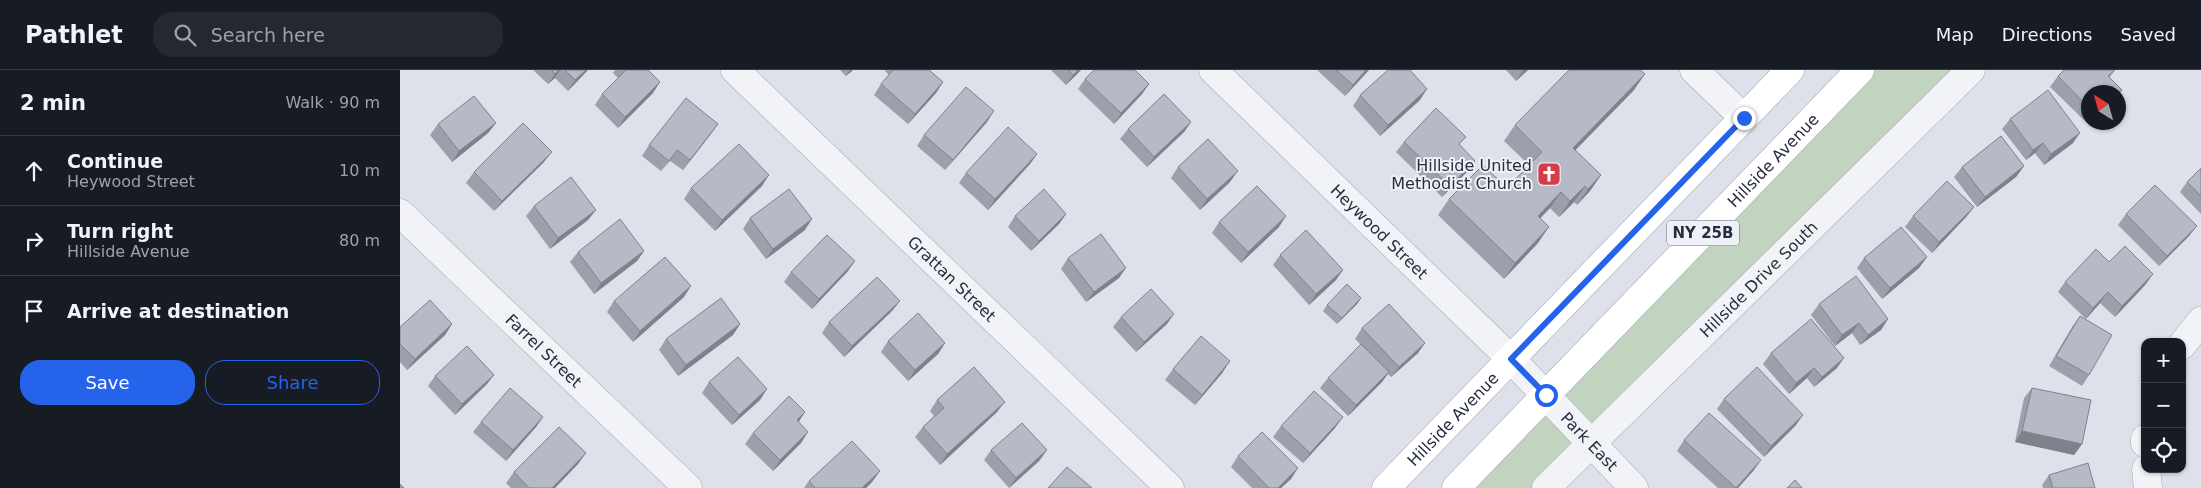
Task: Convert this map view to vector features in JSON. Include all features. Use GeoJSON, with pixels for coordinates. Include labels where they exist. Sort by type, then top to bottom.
{"type":"FeatureCollection","features":[{"type":"Feature","properties":{"kind":"main road","name":"Hillside Avenue"},"geometry":{"type":"LineString","coordinates":[[1386,488],[1790,70]]}},
{"type":"Feature","properties":{"kind":"main road","name":"Hillside Avenue"},"geometry":{"type":"LineString","coordinates":[[1456,488],[1860,70]]}},
{"type":"Feature","properties":{"kind":"street","name":"Grattan Street"},"geometry":{"type":"LineString","coordinates":[[735,70],[1170,488]]}},
{"type":"Feature","properties":{"kind":"street","name":"Heywood Street"},"geometry":{"type":"LineString","coordinates":[[1213,70],[1546,395]]}},
{"type":"Feature","properties":{"kind":"street"},"geometry":{"type":"LineString","coordinates":[[1694,70],[1744,118]]}},
{"type":"Feature","properties":{"kind":"street","name":"Hillside Drive South"},"geometry":{"type":"LineString","coordinates":[[1546,488],[1971,70]]}},
{"type":"Feature","properties":{"kind":"street","name":"Farrel Street"},"geometry":{"type":"LineString","coordinates":[[400,213],[688,488]]}},
{"type":"Feature","properties":{"kind":"street"},"geometry":{"type":"LineString","coordinates":[[2186,340],[2201,321]]}},
{"type":"Feature","properties":{"kind":"street","name":"Park East"},"geometry":{"type":"LineString","coordinates":[[1546,395],[1634,488]]}},
{"type":"Feature","properties":{"kind":"street"},"geometry":{"type":"LineString","coordinates":[[2146,473],[2148,488]]}},
{"type":"Feature","properties":{"kind":"green space"},"geometry":{"type":"Polygon","coordinates":[[[1860,70],[1971,70],[1546,488],[1456,488],[1860,70]]]}},
{"type":"Feature","properties":{"kind":"building"},"geometry":{"type":"Polygon","coordinates":[[[551,70],[559,70],[555,74],[551,70]]]}},
{"type":"Feature","properties":{"kind":"building"},"geometry":{"type":"Polygon","coordinates":[[[565,70],[586,70],[575,80],[565,70]]]}},
{"type":"Feature","properties":{"kind":"building"},"geometry":{"type":"Polygon","coordinates":[[[626,70],[648,70],[660,82],[625,117],[602,94],[626,70]]]}},
{"type":"Feature","properties":{"kind":"building"},"geometry":{"type":"Polygon","coordinates":[[[893,70],[929,70],[943,82],[915,114],[881,84],[893,70]]]}},
{"type":"Feature","properties":{"kind":"building"},"geometry":{"type":"Polygon","coordinates":[[[1068,70],[1078,70],[1073,75],[1068,70]]]}},
{"type":"Feature","properties":{"kind":"building"},"geometry":{"type":"Polygon","coordinates":[[[1094,70],[1135,70],[1149,84],[1121,113],[1085,79],[1094,70]]]}},
{"type":"Feature","properties":{"kind":"building"},"geometry":{"type":"Polygon","coordinates":[[[1336,70],[1366,70],[1353,85],[1336,70]]]}},
{"type":"Feature","properties":{"kind":"building"},"geometry":{"type":"Polygon","coordinates":[[[1388,70],[1410,70],[1427,89],[1388,125],[1360,95],[1388,70]]]}},
{"type":"Feature","properties":{"kind":"building","name":"Hillside United Methodist Church"},"geometry":{"type":"Polygon","coordinates":[[[1569,70],[1640,70],[1645,74],[1573,148],[1601,175],[1588,189],[1585,186],[1570,201],[1561,192],[1538,216],[1549,227],[1515,263],[1449,199],[1483,165],[1507,188],[1542,152],[1515,125],[1569,70]]]}},
{"type":"Feature","properties":{"kind":"building"},"geometry":{"type":"Polygon","coordinates":[[[2064,70],[2115,70],[2108,76],[2117,85],[2081,85],[2081,100],[2058,76],[2064,70]]]}},
{"type":"Feature","properties":{"kind":"building"},"geometry":{"type":"Polygon","coordinates":[[[966,87],[994,111],[953,160],[924,135],[966,87]]]}},
{"type":"Feature","properties":{"kind":"building"},"geometry":{"type":"Polygon","coordinates":[[[2048,90],[2080,133],[2051,154],[2043,143],[2033,150],[2010,119],[2048,90]]]}},
{"type":"Feature","properties":{"kind":"building"},"geometry":{"type":"Polygon","coordinates":[[[1164,94],[1191,122],[1154,157],[1128,129],[1164,94]]]}},
{"type":"Feature","properties":{"kind":"building"},"geometry":{"type":"Polygon","coordinates":[[[474,96],[496,123],[459,151],[438,124],[474,96]]]}},
{"type":"Feature","properties":{"kind":"building"},"geometry":{"type":"Polygon","coordinates":[[[686,98],[718,124],[690,160],[677,150],[669,161],[649,145],[686,98]]]}},
{"type":"Feature","properties":{"kind":"building"},"geometry":{"type":"Polygon","coordinates":[[[1436,108],[1466,137],[1459,144],[1475,161],[1450,186],[1404,142],[1436,108]]]}},
{"type":"Feature","properties":{"kind":"building"},"geometry":{"type":"Polygon","coordinates":[[[523,123],[552,152],[502,201],[474,172],[523,123]]]}},
{"type":"Feature","properties":{"kind":"building"},"geometry":{"type":"Polygon","coordinates":[[[1008,127],[1037,154],[995,199],[966,173],[1008,127]]]}},
{"type":"Feature","properties":{"kind":"building"},"geometry":{"type":"Polygon","coordinates":[[[2001,136],[2024,166],[1985,197],[1962,167],[2001,136]]]}},
{"type":"Feature","properties":{"kind":"building"},"geometry":{"type":"Polygon","coordinates":[[[1208,139],[1238,171],[1207,199],[1178,167],[1208,139]]]}},
{"type":"Feature","properties":{"kind":"building"},"geometry":{"type":"Polygon","coordinates":[[[739,144],[769,175],[722,220],[691,188],[739,144]]]}},
{"type":"Feature","properties":{"kind":"building"},"geometry":{"type":"Polygon","coordinates":[[[2201,168],[2201,196],[2187,182],[2201,168]]]}},
{"type":"Feature","properties":{"kind":"building"},"geometry":{"type":"Polygon","coordinates":[[[571,177],[596,210],[558,238],[534,206],[571,177]]]}},
{"type":"Feature","properties":{"kind":"building"},"geometry":{"type":"Polygon","coordinates":[[[1947,181],[1974,207],[1939,242],[1913,216],[1947,181]]]}},
{"type":"Feature","properties":{"kind":"building"},"geometry":{"type":"Polygon","coordinates":[[[2155,185],[2197,226],[2167,256],[2126,214],[2155,185]]]}},
{"type":"Feature","properties":{"kind":"building"},"geometry":{"type":"Polygon","coordinates":[[[1257,186],[1286,216],[1248,252],[1219,222],[1257,186]]]}},
{"type":"Feature","properties":{"kind":"building"},"geometry":{"type":"Polygon","coordinates":[[[789,189],[812,219],[773,249],[750,218],[789,189]]]}},
{"type":"Feature","properties":{"kind":"building"},"geometry":{"type":"Polygon","coordinates":[[[1044,189],[1066,214],[1039,241],[1015,216],[1044,189]]]}},
{"type":"Feature","properties":{"kind":"building"},"geometry":{"type":"Polygon","coordinates":[[[620,219],[644,251],[601,283],[578,252],[620,219]]]}},
{"type":"Feature","properties":{"kind":"building"},"geometry":{"type":"Polygon","coordinates":[[[1901,227],[1927,257],[1890,288],[1864,258],[1901,227]]]}},
{"type":"Feature","properties":{"kind":"building"},"geometry":{"type":"Polygon","coordinates":[[[1306,230],[1343,270],[1316,294],[1280,255],[1306,230]]]}},
{"type":"Feature","properties":{"kind":"building"},"geometry":{"type":"Polygon","coordinates":[[[1101,234],[1126,268],[1094,292],[1068,258],[1101,234]]]}},
{"type":"Feature","properties":{"kind":"building"},"geometry":{"type":"Polygon","coordinates":[[[827,235],[855,261],[819,299],[791,272],[827,235]]]}},
{"type":"Feature","properties":{"kind":"building"},"geometry":{"type":"Polygon","coordinates":[[[2125,246],[2153,274],[2122,306],[2108,292],[2093,308],[2065,282],[2096,249],[2109,262],[2125,246]]]}},
{"type":"Feature","properties":{"kind":"building"},"geometry":{"type":"Polygon","coordinates":[[[665,257],[691,286],[640,331],[614,301],[665,257]]]}},
{"type":"Feature","properties":{"kind":"building"},"geometry":{"type":"Polygon","coordinates":[[[1856,276],[1888,319],[1868,335],[1859,323],[1842,335],[1819,304],[1856,276]]]}},
{"type":"Feature","properties":{"kind":"building"},"geometry":{"type":"Polygon","coordinates":[[[877,277],[900,301],[852,346],[829,322],[877,277]]]}},
{"type":"Feature","properties":{"kind":"building"},"geometry":{"type":"Polygon","coordinates":[[[1347,284],[1361,298],[1342,318],[1327,305],[1347,284]]]}},
{"type":"Feature","properties":{"kind":"building"},"geometry":{"type":"Polygon","coordinates":[[[1151,289],[1174,314],[1144,342],[1121,317],[1151,289]]]}},
{"type":"Feature","properties":{"kind":"building"},"geometry":{"type":"Polygon","coordinates":[[[721,298],[740,324],[686,365],[666,339],[721,298]]]}},
{"type":"Feature","properties":{"kind":"building"},"geometry":{"type":"Polygon","coordinates":[[[430,300],[452,324],[415,359],[400,344],[400,327],[430,300]]]}},
{"type":"Feature","properties":{"kind":"building"},"geometry":{"type":"Polygon","coordinates":[[[1389,304],[1425,343],[1399,367],[1362,328],[1389,304]]]}},
{"type":"Feature","properties":{"kind":"building"},"geometry":{"type":"Polygon","coordinates":[[[918,313],[945,343],[915,370],[888,341],[918,313]]]}},
{"type":"Feature","properties":{"kind":"building"},"geometry":{"type":"Polygon","coordinates":[[[2080,316],[2112,335],[2089,375],[2056,356],[2080,316]]]}},
{"type":"Feature","properties":{"kind":"building"},"geometry":{"type":"Polygon","coordinates":[[[1811,319],[1844,358],[1822,377],[1814,368],[1796,383],[1771,353],[1811,319]]]}},
{"type":"Feature","properties":{"kind":"building"},"geometry":{"type":"Polygon","coordinates":[[[1201,336],[1230,361],[1202,395],[1173,369],[1201,336]]]}},
{"type":"Feature","properties":{"kind":"building"},"geometry":{"type":"Polygon","coordinates":[[[1361,344],[1389,372],[1356,405],[1328,378],[1361,344]]]}},
{"type":"Feature","properties":{"kind":"building"},"geometry":{"type":"Polygon","coordinates":[[[467,346],[494,375],[462,404],[435,376],[467,346]]]}},
{"type":"Feature","properties":{"kind":"building"},"geometry":{"type":"Polygon","coordinates":[[[738,357],[767,389],[739,415],[709,382],[738,357]]]}},
{"type":"Feature","properties":{"kind":"building"},"geometry":{"type":"Polygon","coordinates":[[[974,367],[1005,402],[947,454],[923,427],[944,408],[937,400],[974,367]]]}},
{"type":"Feature","properties":{"kind":"building"},"geometry":{"type":"Polygon","coordinates":[[[1757,367],[1803,415],[1771,446],[1724,399],[1757,367]]]}},
{"type":"Feature","properties":{"kind":"building"},"geometry":{"type":"Polygon","coordinates":[[[510,388],[543,417],[513,450],[481,422],[510,388]]]}},
{"type":"Feature","properties":{"kind":"building"},"geometry":{"type":"Polygon","coordinates":[[[2032,388],[2091,400],[2082,444],[2022,431],[2032,388]]]}},
{"type":"Feature","properties":{"kind":"building"},"geometry":{"type":"Polygon","coordinates":[[[1314,391],[1343,417],[1310,453],[1281,426],[1314,391]]]}},
{"type":"Feature","properties":{"kind":"building"},"geometry":{"type":"Polygon","coordinates":[[[789,396],[805,412],[797,420],[808,432],[780,460],[753,433],[789,396]]]}},
{"type":"Feature","properties":{"kind":"building"},"geometry":{"type":"Polygon","coordinates":[[[1709,413],[1761,460],[1736,488],[1684,440],[1709,413]]]}},
{"type":"Feature","properties":{"kind":"building"},"geometry":{"type":"Polygon","coordinates":[[[1022,423],[1047,450],[1016,478],[991,450],[1022,423]]]}},
{"type":"Feature","properties":{"kind":"building"},"geometry":{"type":"Polygon","coordinates":[[[559,427],[586,453],[552,488],[529,488],[514,472],[559,427]]]}},
{"type":"Feature","properties":{"kind":"building"},"geometry":{"type":"Polygon","coordinates":[[[1262,432],[1298,468],[1278,488],[1269,488],[1238,456],[1262,432]]]}},
{"type":"Feature","properties":{"kind":"building"},"geometry":{"type":"Polygon","coordinates":[[[852,441],[880,471],[862,488],[815,488],[809,481],[852,441]]]}},
{"type":"Feature","properties":{"kind":"building"},"geometry":{"type":"Polygon","coordinates":[[[2088,463],[2095,488],[2053,488],[2049,475],[2088,463]]]}},
{"type":"Feature","properties":{"kind":"building"},"geometry":{"type":"Polygon","coordinates":[[[1067,467],[1092,488],[1048,488],[1067,467]]]}},
{"type":"Feature","properties":{"kind":"building"},"geometry":{"type":"Polygon","coordinates":[[[1795,480],[1802,488],[1787,488],[1795,480]]]}},
{"type":"Feature","properties":{"kind":"place","name":"Hillside United Methodist Church"},"geometry":{"type":"Point","coordinates":[1549,174]}},
{"type":"Feature","properties":{"kind":"route"},"geometry":{"type":"LineString","coordinates":[[1546,395],[1511,359],[1744,118]]}}]}
